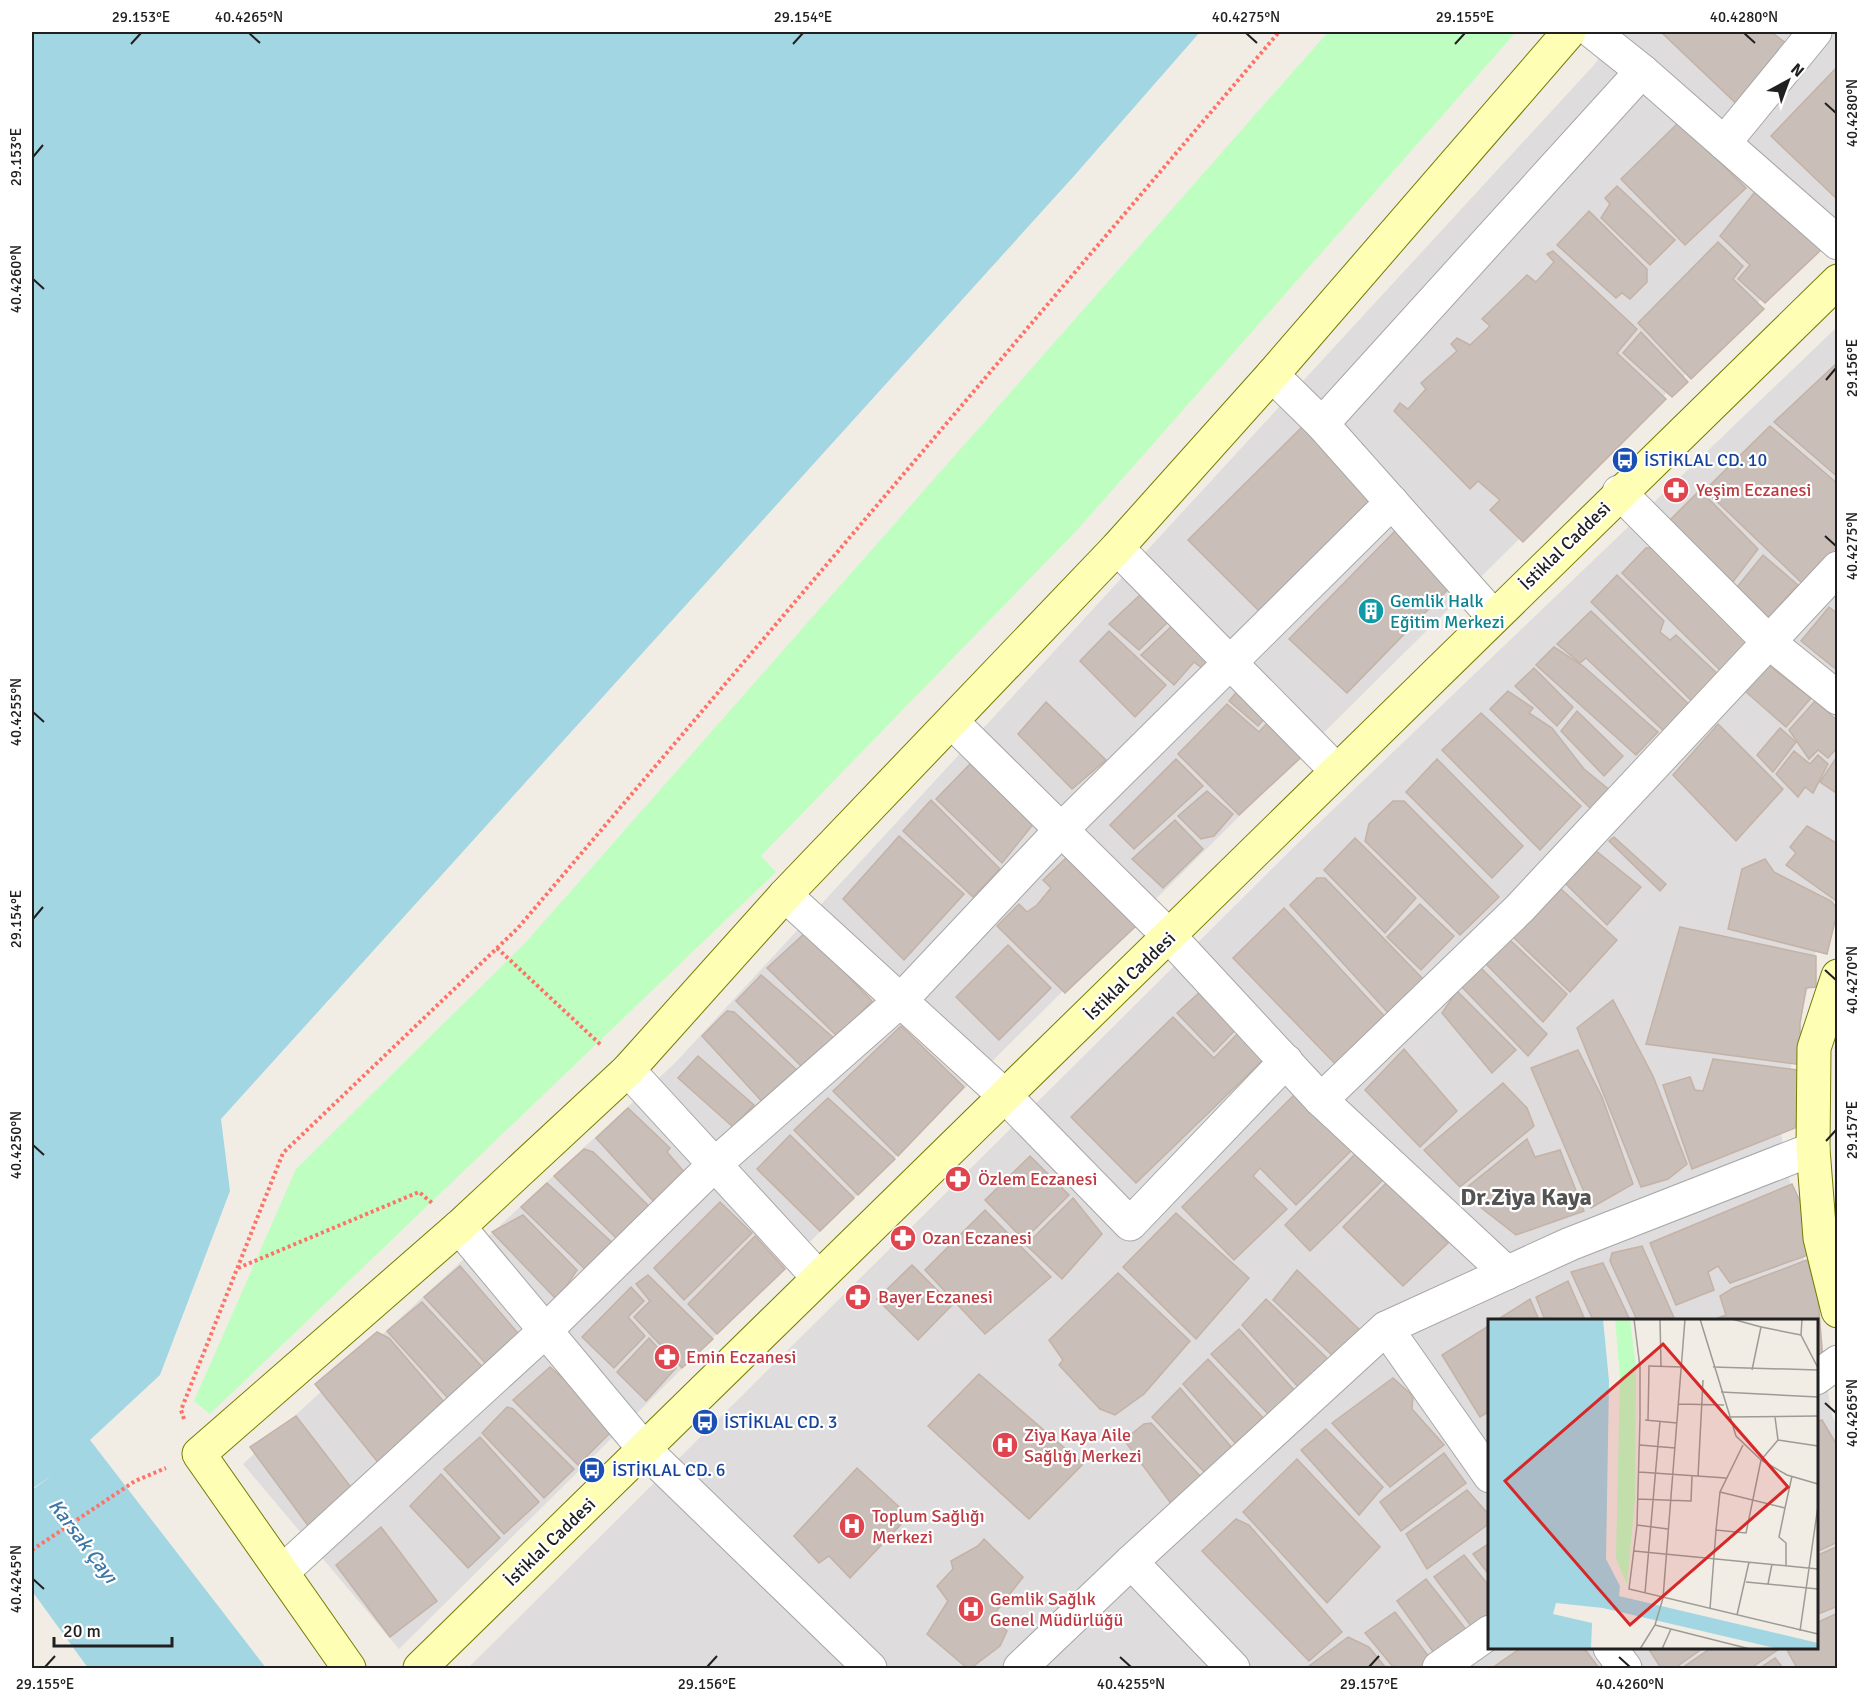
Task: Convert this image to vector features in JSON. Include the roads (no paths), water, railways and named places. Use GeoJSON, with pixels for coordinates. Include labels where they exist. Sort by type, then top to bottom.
{"type":"FeatureCollection","features":[{"type":"Feature","properties":{"kind":"street"},"geometry":{"type":"LineString","coordinates":[[349,1668],[199,1454],[459,1227],[628,1070],[785,895],[1117,548],[1272,375],[1569,32]]}},
{"type":"Feature","properties":{"kind":"street"},"geometry":{"type":"LineString","coordinates":[[1593,32],[1642,71],[1838,243]]}},
{"type":"Feature","properties":{"kind":"street"},"geometry":{"type":"LineString","coordinates":[[1724,143],[1815,32]]}},
{"type":"Feature","properties":{"kind":"street"},"geometry":{"type":"LineString","coordinates":[[1322,424],[1642,71]]}},
{"type":"Feature","properties":{"kind":"street","name":"İstiklal Caddesi"},"geometry":{"type":"LineString","coordinates":[[420,1668],[645,1450],[818,1277],[1170,937],[1336,770],[1838,281]]}},
{"type":"Feature","properties":{"kind":"street"},"geometry":{"type":"LineString","coordinates":[[1272,375],[1322,424],[1494,616]]}},
{"type":"Feature","properties":{"kind":"street"},"geometry":{"type":"LineString","coordinates":[[1620,492],[1770,643],[1838,698]]}},
{"type":"Feature","properties":{"kind":"street"},"geometry":{"type":"LineString","coordinates":[[282,1572],[545,1331],[714,1165],[901,1000],[1060,831],[1392,502]]}},
{"type":"Feature","properties":{"kind":"street"},"geometry":{"type":"LineString","coordinates":[[1117,548],[1336,770]]}},
{"type":"Feature","properties":{"kind":"street"},"geometry":{"type":"LineString","coordinates":[[1321,1100],[1520,908],[1838,568]]}},
{"type":"Feature","properties":{"kind":"street"},"geometry":{"type":"LineString","coordinates":[[952,722],[1170,937],[1321,1100],[1507,1273]]}},
{"type":"Feature","properties":{"kind":"street"},"geometry":{"type":"LineString","coordinates":[[785,895],[1006,1097],[1130,1224],[1286,1061]]}},
{"type":"Feature","properties":{"kind":"street"},"geometry":{"type":"LineString","coordinates":[[1838,976],[1814,1048],[1813,1149],[1820,1238],[1838,1311]]}},
{"type":"Feature","properties":{"kind":"street"},"geometry":{"type":"LineString","coordinates":[[628,1070],[818,1277]]}},
{"type":"Feature","properties":{"kind":"street"},"geometry":{"type":"LineString","coordinates":[[1020,1668],[1131,1562],[1386,1328],[1570,1244],[1813,1149]]}},
{"type":"Feature","properties":{"kind":"street"},"geometry":{"type":"LineString","coordinates":[[459,1227],[645,1450],[870,1668]]}},
{"type":"Feature","properties":{"kind":"street"},"geometry":{"type":"LineString","coordinates":[[1386,1328],[1488,1473]]}},
{"type":"Feature","properties":{"kind":"street"},"geometry":{"type":"LineString","coordinates":[[1818,1377],[1838,1362]]}},
{"type":"Feature","properties":{"kind":"street"},"geometry":{"type":"LineString","coordinates":[[1131,1562],[1233,1668]]}},
{"type":"Feature","properties":{"kind":"street"},"geometry":{"type":"LineString","coordinates":[[1439,1668],[1488,1633]]}},
{"type":"Feature","properties":{"kind":"street"},"geometry":{"type":"LineString","coordinates":[[1611,1649],[1625,1668]]}},
{"type":"Feature","properties":{"kind":"water","name":"Karsak Çayı"},"geometry":{"type":"Polygon","coordinates":[[[32,32],[1200,32],[1074,176],[221,1119],[230,1191],[160,1375],[90,1440],[266,1668],[88,1668],[32,1591],[32,1490],[53,1475],[32,1489],[32,32]]]}},
{"type":"Feature","properties":{"kind":"place","name":"İSTİKLAL CD. 10"},"geometry":{"type":"Point","coordinates":[1625,460]}},
{"type":"Feature","properties":{"kind":"place","name":"Yeşim Eczanesi"},"geometry":{"type":"Point","coordinates":[1676,490]}},
{"type":"Feature","properties":{"kind":"place","name":"Gemlik Halk Eğitim Merkezi"},"geometry":{"type":"Point","coordinates":[1371,611]}},
{"type":"Feature","properties":{"kind":"place","name":"Özlem Eczanesi"},"geometry":{"type":"Point","coordinates":[958,1179]}},
{"type":"Feature","properties":{"kind":"place","name":"Ozan Eczanesi"},"geometry":{"type":"Point","coordinates":[903,1238]}},
{"type":"Feature","properties":{"kind":"place","name":"Bayer Eczanesi"},"geometry":{"type":"Point","coordinates":[858,1297]}},
{"type":"Feature","properties":{"kind":"place","name":"Emin Eczanesi"},"geometry":{"type":"Point","coordinates":[667,1357]}},
{"type":"Feature","properties":{"kind":"place","name":"İSTİKLAL CD. 3"},"geometry":{"type":"Point","coordinates":[705,1422]}},
{"type":"Feature","properties":{"kind":"place","name":"Ziya Kaya Aile Sağlığı Merkezi"},"geometry":{"type":"Point","coordinates":[1005,1445]}},
{"type":"Feature","properties":{"kind":"place","name":"İSTİKLAL CD. 6"},"geometry":{"type":"Point","coordinates":[592,1470]}},
{"type":"Feature","properties":{"kind":"place","name":"Toplum Sağlığı Merkezi"},"geometry":{"type":"Point","coordinates":[852,1526]}},
{"type":"Feature","properties":{"kind":"place","name":"Gemlik Sağlık Genel Müdürlüğü"},"geometry":{"type":"Point","coordinates":[971,1609]}},
{"type":"Feature","properties":{"kind":"district","name":"Dr.Ziya Kaya"},"geometry":{"type":"Point","coordinates":[1526,1197]}}]}
